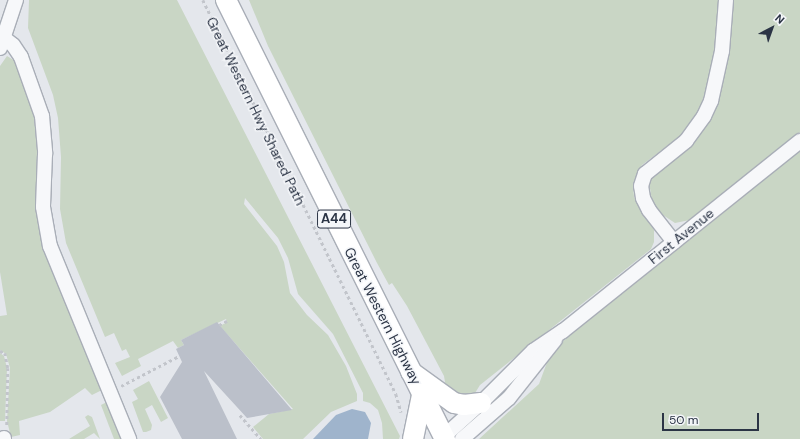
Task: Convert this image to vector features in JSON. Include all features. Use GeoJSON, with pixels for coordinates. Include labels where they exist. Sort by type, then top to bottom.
{"type":"FeatureCollection","features":[{"type":"Feature","properties":{"kind":"highway","name":"Great Western Highway"},"geometry":{"type":"LineString","coordinates":[[226,0],[422,395],[448,438]]}},
{"type":"Feature","properties":{"kind":"highway"},"geometry":{"type":"LineString","coordinates":[[410,370],[454,403],[464,406],[481,403]]}},
{"type":"Feature","properties":{"kind":"highway"},"geometry":{"type":"LineString","coordinates":[[413,439],[422,395]]}},
{"type":"Feature","properties":{"kind":"street"},"geometry":{"type":"LineString","coordinates":[[16,0],[2,43],[13,45],[21,57],[42,116],[45,154],[43,207],[50,246],[129,439]]}},
{"type":"Feature","properties":{"kind":"street"},"geometry":{"type":"LineString","coordinates":[[674,242],[649,210],[643,198],[641,186],[645,174],[686,141],[704,116],[710,101],[722,51],[726,0]]}},
{"type":"Feature","properties":{"kind":"street","name":"First Avenue"},"geometry":{"type":"LineString","coordinates":[[448,438],[533,350],[563,331],[800,141]]}},
{"type":"Feature","properties":{"kind":"street","name":"First Avenue"},"geometry":{"type":"LineString","coordinates":[[448,438],[509,398],[563,331]]}},
{"type":"Feature","properties":{"kind":"path","name":"Great Western Hwy Shared Path"},"geometry":{"type":"LineString","coordinates":[[203,0],[396,394],[402,414]]}},
{"type":"Feature","properties":{"kind":"path"},"geometry":{"type":"LineString","coordinates":[[219,324],[227,321]]}},
{"type":"Feature","properties":{"kind":"path"},"geometry":{"type":"LineString","coordinates":[[0,351],[5,354],[8,368],[5,436]]}},
{"type":"Feature","properties":{"kind":"path"},"geometry":{"type":"LineString","coordinates":[[117,388],[179,356]]}},
{"type":"Feature","properties":{"kind":"path"},"geometry":{"type":"LineString","coordinates":[[240,415],[261,439]]}},
{"type":"Feature","properties":{"kind":"green space"},"geometry":{"type":"Polygon","coordinates":[[[29,0],[177,0],[400,436],[399,439],[383,439],[382,423],[378,410],[370,403],[363,401],[363,393],[333,334],[298,294],[288,258],[278,238],[245,198],[244,204],[277,246],[284,262],[290,293],[307,315],[328,335],[346,366],[357,394],[357,401],[331,412],[303,439],[263,439],[253,427],[269,414],[293,409],[220,326],[227,322],[226,319],[181,340],[184,345],[178,348],[173,341],[138,359],[141,366],[122,376],[115,363],[130,357],[126,349],[122,351],[114,333],[105,337],[66,243],[60,209],[61,157],[58,118],[53,95],[28,28],[29,0]]]}},
{"type":"Feature","properties":{"kind":"green space"},"geometry":{"type":"Polygon","coordinates":[[[249,0],[720,0],[715,58],[701,106],[683,134],[642,165],[633,184],[634,197],[654,230],[654,242],[651,249],[480,385],[475,393],[462,398],[446,388],[444,376],[407,306],[392,283],[389,285],[377,263],[268,46],[249,0]]]}},
{"type":"Feature","properties":{"kind":"green space"},"geometry":{"type":"Polygon","coordinates":[[[732,0],[800,0],[800,132],[690,220],[675,223],[660,213],[652,201],[649,182],[654,174],[698,135],[732,0]]]}},
{"type":"Feature","properties":{"kind":"green space"},"geometry":{"type":"Polygon","coordinates":[[[7,56],[15,61],[34,116],[37,150],[36,210],[44,249],[102,390],[92,395],[85,388],[50,412],[19,421],[20,435],[11,437],[7,421],[10,368],[6,354],[0,350],[0,316],[7,315],[0,272],[0,66],[7,56]]]}},
{"type":"Feature","properties":{"kind":"green space"},"geometry":{"type":"Polygon","coordinates":[[[800,151],[800,439],[479,439],[539,384],[549,357],[557,346],[800,151]]]}},
{"type":"Feature","properties":{"kind":"green space"},"geometry":{"type":"Polygon","coordinates":[[[0,353],[4,356],[7,368],[5,421],[0,421],[0,353]]]}},
{"type":"Feature","properties":{"kind":"green space"},"geometry":{"type":"Polygon","coordinates":[[[149,381],[168,418],[161,422],[152,405],[145,409],[152,425],[151,430],[143,432],[132,402],[138,399],[133,390],[149,381]]]}},
{"type":"Feature","properties":{"kind":"green space"},"geometry":{"type":"Polygon","coordinates":[[[107,402],[121,439],[114,439],[101,405],[107,402]]]}},
{"type":"Feature","properties":{"kind":"green space"},"geometry":{"type":"Polygon","coordinates":[[[88,415],[92,417],[100,439],[94,433],[84,439],[69,439],[90,426],[85,417],[88,415]]]}},
{"type":"Feature","properties":{"kind":"water"},"geometry":{"type":"Polygon","coordinates":[[[352,409],[365,412],[371,423],[368,439],[313,439],[336,415],[352,409]]]}},
{"type":"Feature","properties":{"kind":"building"},"geometry":{"type":"Polygon","coordinates":[[[217,322],[292,410],[247,418],[204,371],[237,439],[182,439],[160,397],[182,362],[176,349],[184,345],[181,340],[217,322]]]}}]}
